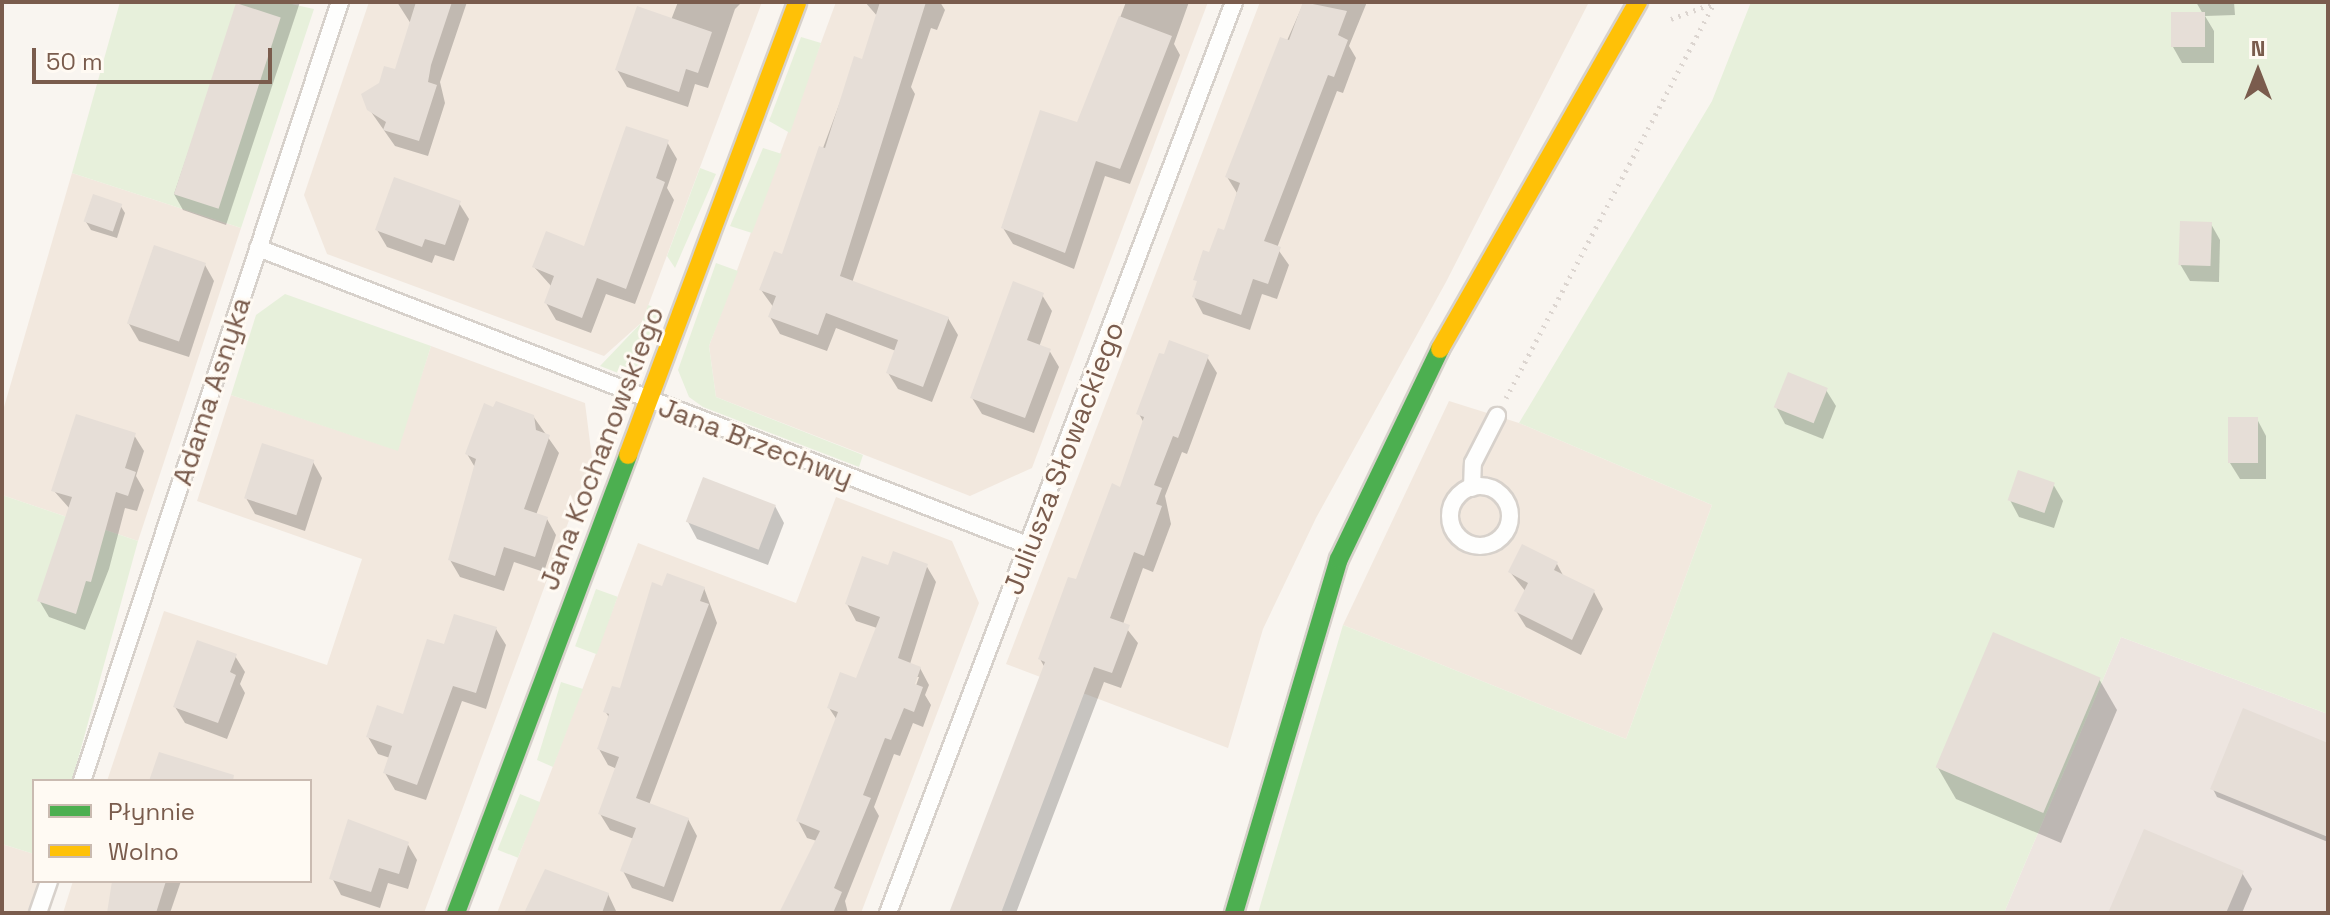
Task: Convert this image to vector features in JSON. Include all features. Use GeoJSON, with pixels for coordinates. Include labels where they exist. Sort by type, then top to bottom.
{"type":"FeatureCollection","features":[{"type":"Feature","properties":{"kind":"street","name":"Jana Kochanowskiego"},"geometry":{"type":"LineString","coordinates":[[456,913],[797,2]]}},
{"type":"Feature","properties":{"kind":"street"},"geometry":{"type":"LineString","coordinates":[[1234,913],[1339,559],[1428,370],[1638,2]]}},
{"type":"Feature","properties":{"kind":"lane","name":"Adama Asnyka"},"geometry":{"type":"LineString","coordinates":[[83,779],[340,2]]}},
{"type":"Feature","properties":{"kind":"lane","name":"Juliusza Słowackiego"},"geometry":{"type":"LineString","coordinates":[[888,913],[1030,546],[1234,2]]}},
{"type":"Feature","properties":{"kind":"lane","name":"Jana Brzechwy"},"geometry":{"type":"LineString","coordinates":[[258,248],[1030,546]]}},
{"type":"Feature","properties":{"kind":"lane"},"geometry":{"type":"LineString","coordinates":[[1472,488],[1473,463],[1497,416]]}},
{"type":"Feature","properties":{"kind":"lane"},"geometry":{"type":"LineString","coordinates":[[38,913],[48,883]]}},
{"type":"Feature","properties":{"kind":"path"},"geometry":{"type":"LineString","coordinates":[[1661,33],[1679,2]]}},
{"type":"Feature","properties":{"kind":"path"},"geometry":{"type":"LineString","coordinates":[[1497,416],[1715,2]]}},
{"type":"Feature","properties":{"kind":"shaded area"},"geometry":{"type":"Polygon","coordinates":[[[369,2],[762,2],[642,322],[604,356],[327,254],[304,195],[369,2]]]}},
{"type":"Feature","properties":{"kind":"shaded area"},"geometry":{"type":"Polygon","coordinates":[[[836,2],[1208,2],[1032,468],[970,496],[716,397],[709,346],[836,2]]]}},
{"type":"Feature","properties":{"kind":"shaded area"},"geometry":{"type":"Polygon","coordinates":[[[1260,2],[1589,2],[1446,282],[1316,518],[1263,629],[1228,748],[1006,664],[1260,2]]]}},
{"type":"Feature","properties":{"kind":"shaded area"},"geometry":{"type":"Polygon","coordinates":[[[72,173],[241,228],[138,541],[2,495],[2,414],[72,173]]]}},
{"type":"Feature","properties":{"kind":"shaded area"},"geometry":{"type":"Polygon","coordinates":[[[431,346],[585,403],[592,458],[424,913],[63,913],[72,883],[312,883],[312,779],[108,779],[164,611],[327,665],[362,559],[197,501],[231,395],[397,450],[431,346]]]}},
{"type":"Feature","properties":{"kind":"shaded area"},"geometry":{"type":"Polygon","coordinates":[[[1449,401],[1519,423],[1712,505],[1626,739],[1343,625],[1449,401]]]}},
{"type":"Feature","properties":{"kind":"shaded area"},"geometry":{"type":"Polygon","coordinates":[[[836,497],[952,541],[979,603],[861,913],[497,913],[638,543],[796,603],[836,497]]]}},
{"type":"Feature","properties":{"kind":"shaded area"},"geometry":{"type":"Polygon","coordinates":[[[2121,637],[2328,714],[2328,913],[2004,913],[2121,637]]]}},
{"type":"Feature","properties":{"kind":"shaded area"},"geometry":{"type":"Polygon","coordinates":[[[2,844],[32,853],[32,883],[42,883],[32,913],[2,913],[2,844]]]}},
{"type":"Feature","properties":{"kind":"green space"},"geometry":{"type":"Polygon","coordinates":[[[120,2],[282,2],[314,9],[241,228],[72,173],[120,2]]]}},
{"type":"Feature","properties":{"kind":"green space"},"geometry":{"type":"Polygon","coordinates":[[[1751,2],[2328,2],[2328,714],[2121,637],[2004,913],[1258,913],[1343,625],[1626,739],[1712,505],[1519,423],[1712,101],[1751,2]]]}},
{"type":"Feature","properties":{"kind":"green space"},"geometry":{"type":"Polygon","coordinates":[[[801,37],[821,43],[790,133],[769,121],[801,37]]]}},
{"type":"Feature","properties":{"kind":"green space"},"geometry":{"type":"Polygon","coordinates":[[[763,148],[782,154],[752,233],[730,226],[763,148]]]}},
{"type":"Feature","properties":{"kind":"green space"},"geometry":{"type":"Polygon","coordinates":[[[700,168],[716,174],[675,268],[667,256],[700,168]]]}},
{"type":"Feature","properties":{"kind":"green space"},"geometry":{"type":"Polygon","coordinates":[[[716,263],[738,271],[709,346],[716,397],[863,455],[859,467],[703,407],[689,397],[678,370],[716,263]]]}},
{"type":"Feature","properties":{"kind":"green space"},"geometry":{"type":"Polygon","coordinates":[[[285,294],[431,346],[398,451],[231,395],[256,315],[285,294]]]}},
{"type":"Feature","properties":{"kind":"green space"},"geometry":{"type":"Polygon","coordinates":[[[648,305],[661,310],[639,366],[618,373],[600,366],[642,322],[648,305]]]}},
{"type":"Feature","properties":{"kind":"green space"},"geometry":{"type":"Polygon","coordinates":[[[2,495],[138,541],[73,779],[32,779],[32,853],[2,844],[2,495]]]}},
{"type":"Feature","properties":{"kind":"green space"},"geometry":{"type":"Polygon","coordinates":[[[596,589],[618,597],[597,654],[575,646],[596,589]]]}},
{"type":"Feature","properties":{"kind":"green space"},"geometry":{"type":"Polygon","coordinates":[[[561,682],[583,689],[553,767],[537,760],[561,682]]]}},
{"type":"Feature","properties":{"kind":"green space"},"geometry":{"type":"Polygon","coordinates":[[[520,794],[540,802],[518,858],[498,850],[520,794]]]}},
{"type":"Feature","properties":{"kind":"building"},"geometry":{"type":"Polygon","coordinates":[[[416,2],[452,2],[431,65],[428,82],[437,85],[419,141],[383,130],[386,122],[367,110],[361,94],[379,83],[384,66],[395,69],[416,2]]]}},
{"type":"Feature","properties":{"kind":"building"},"geometry":{"type":"Polygon","coordinates":[[[880,2],[926,2],[840,276],[949,317],[923,387],[886,373],[898,340],[826,313],[818,335],[768,317],[776,296],[759,290],[774,251],[782,254],[819,146],[825,148],[854,56],[862,59],[880,2]]]}},
{"type":"Feature","properties":{"kind":"building"},"geometry":{"type":"Polygon","coordinates":[[[1303,2],[1347,11],[1338,35],[1348,40],[1334,77],[1328,75],[1264,241],[1281,247],[1268,284],[1253,279],[1241,315],[1192,297],[1197,281],[1193,280],[1203,250],[1209,252],[1218,228],[1224,230],[1240,183],[1225,177],[1280,37],[1289,40],[1303,2]]]}},
{"type":"Feature","properties":{"kind":"building"},"geometry":{"type":"Polygon","coordinates":[[[236,3],[281,18],[219,209],[174,194],[236,3]]]}},
{"type":"Feature","properties":{"kind":"building"},"geometry":{"type":"Polygon","coordinates":[[[637,6],[712,32],[698,73],[686,69],[679,92],[615,70],[637,6]]]}},
{"type":"Feature","properties":{"kind":"building"},"geometry":{"type":"Polygon","coordinates":[[[2171,12],[2205,12],[2205,47],[2171,47],[2171,12]]]}},
{"type":"Feature","properties":{"kind":"building"},"geometry":{"type":"Polygon","coordinates":[[[1119,16],[1172,36],[1120,169],[1096,161],[1065,253],[1001,228],[1040,110],[1077,122],[1119,16]]]}},
{"type":"Feature","properties":{"kind":"building"},"geometry":{"type":"Polygon","coordinates":[[[626,126],[669,140],[656,178],[665,182],[626,289],[597,278],[582,318],[544,303],[554,276],[532,267],[546,231],[584,246],[626,126]]]}},
{"type":"Feature","properties":{"kind":"building"},"geometry":{"type":"Polygon","coordinates":[[[394,177],[461,201],[445,245],[425,239],[422,247],[375,230],[394,177]]]}},
{"type":"Feature","properties":{"kind":"building"},"geometry":{"type":"Polygon","coordinates":[[[93,194],[122,204],[113,232],[84,221],[93,194]]]}},
{"type":"Feature","properties":{"kind":"building"},"geometry":{"type":"Polygon","coordinates":[[[2180,221],[2212,222],[2210,266],[2178,265],[2180,221]]]}},
{"type":"Feature","properties":{"kind":"building"},"geometry":{"type":"Polygon","coordinates":[[[154,245],[206,263],[179,341],[127,323],[154,245]]]}},
{"type":"Feature","properties":{"kind":"building"},"geometry":{"type":"Polygon","coordinates":[[[1013,281],[1044,293],[1027,340],[1051,349],[1025,418],[970,398],[1013,281]]]}},
{"type":"Feature","properties":{"kind":"building"},"geometry":{"type":"Polygon","coordinates":[[[1169,340],[1209,355],[1178,438],[1173,436],[1154,485],[1162,488],[1156,504],[1162,506],[1144,556],[1134,552],[1110,618],[1130,625],[1112,673],[1094,667],[1001,913],[949,913],[1045,662],[1038,659],[1068,577],[1076,579],[1112,483],[1120,487],[1144,417],[1136,414],[1159,353],[1164,354],[1169,340]]]}},
{"type":"Feature","properties":{"kind":"building"},"geometry":{"type":"Polygon","coordinates":[[[1788,372],[1828,388],[1814,423],[1774,407],[1788,372]]]}},
{"type":"Feature","properties":{"kind":"building"},"geometry":{"type":"Polygon","coordinates":[[[496,401],[534,415],[536,430],[550,435],[524,509],[548,517],[535,557],[504,547],[495,576],[448,560],[476,459],[465,454],[484,403],[493,407],[496,401]]]}},
{"type":"Feature","properties":{"kind":"building"},"geometry":{"type":"Polygon","coordinates":[[[76,414],[136,433],[125,468],[136,472],[128,496],[116,492],[91,582],[86,581],[76,614],[37,601],[72,497],[51,491],[76,414]]]}},
{"type":"Feature","properties":{"kind":"building"},"geometry":{"type":"Polygon","coordinates":[[[2228,417],[2258,417],[2258,463],[2228,463],[2228,417]]]}},
{"type":"Feature","properties":{"kind":"building"},"geometry":{"type":"Polygon","coordinates":[[[262,443],[314,460],[296,515],[244,498],[262,443]]]}},
{"type":"Feature","properties":{"kind":"building"},"geometry":{"type":"Polygon","coordinates":[[[2018,470],[2055,483],[2044,513],[2008,500],[2018,470]]]}},
{"type":"Feature","properties":{"kind":"building"},"geometry":{"type":"Polygon","coordinates":[[[703,477],[776,505],[759,550],[686,522],[703,477]]]}},
{"type":"Feature","properties":{"kind":"building"},"geometry":{"type":"Polygon","coordinates":[[[1522,544],[1558,562],[1554,570],[1595,590],[1572,640],[1514,611],[1528,583],[1508,572],[1522,544]]]}},
{"type":"Feature","properties":{"kind":"building"},"geometry":{"type":"Polygon","coordinates":[[[893,551],[928,564],[898,658],[921,667],[915,684],[923,687],[914,712],[904,708],[891,740],[885,738],[863,795],[871,798],[834,888],[842,892],[833,913],[779,913],[820,831],[796,821],[838,712],[827,708],[840,672],[856,678],[880,617],[845,604],[862,556],[888,565],[893,551]]]}},
{"type":"Feature","properties":{"kind":"building"},"geometry":{"type":"Polygon","coordinates":[[[667,573],[705,587],[700,601],[709,604],[636,798],[689,818],[664,887],[620,871],[636,828],[598,814],[619,757],[597,749],[609,714],[603,712],[612,686],[620,688],[652,582],[662,586],[667,573]]]}},
{"type":"Feature","properties":{"kind":"building"},"geometry":{"type":"Polygon","coordinates":[[[454,614],[497,627],[476,693],[453,686],[417,785],[383,773],[392,746],[366,737],[377,705],[403,714],[427,639],[444,644],[454,614]]]}},
{"type":"Feature","properties":{"kind":"building"},"geometry":{"type":"Polygon","coordinates":[[[1993,632],[2101,678],[2043,813],[1936,767],[1993,632]]]}},
{"type":"Feature","properties":{"kind":"building"},"geometry":{"type":"Polygon","coordinates":[[[197,640],[237,654],[230,672],[236,675],[218,723],[173,707],[197,640]]]}},
{"type":"Feature","properties":{"kind":"building"},"geometry":{"type":"Polygon","coordinates":[[[2243,708],[2328,743],[2328,837],[2210,789],[2243,708]]]}},
{"type":"Feature","properties":{"kind":"building"},"geometry":{"type":"Polygon","coordinates":[[[159,752],[234,775],[233,779],[150,779],[159,752]]]}},
{"type":"Feature","properties":{"kind":"building"},"geometry":{"type":"Polygon","coordinates":[[[348,819],[409,842],[399,874],[379,868],[371,892],[329,879],[348,819]]]}},
{"type":"Feature","properties":{"kind":"building"},"geometry":{"type":"Polygon","coordinates":[[[2144,829],[2244,871],[2226,913],[2108,913],[2144,829]]]}},
{"type":"Feature","properties":{"kind":"building"},"geometry":{"type":"Polygon","coordinates":[[[545,869],[609,893],[602,913],[524,913],[545,869]]]}},
{"type":"Feature","properties":{"kind":"building"},"geometry":{"type":"Polygon","coordinates":[[[112,883],[165,883],[156,913],[107,913],[112,883]]]}},
{"type":"Feature","properties":{"kind":"traffic: fast"},"geometry":{"type":"LineString","coordinates":[[1234,913],[1339,559],[1440,349]]}},
{"type":"Feature","properties":{"kind":"traffic: fast"},"geometry":{"type":"LineString","coordinates":[[456,913],[628,455]]}},
{"type":"Feature","properties":{"kind":"traffic: slow"},"geometry":{"type":"LineString","coordinates":[[628,455],[797,2]]}},
{"type":"Feature","properties":{"kind":"traffic: slow"},"geometry":{"type":"LineString","coordinates":[[1440,349],[1638,2]]}}]}
